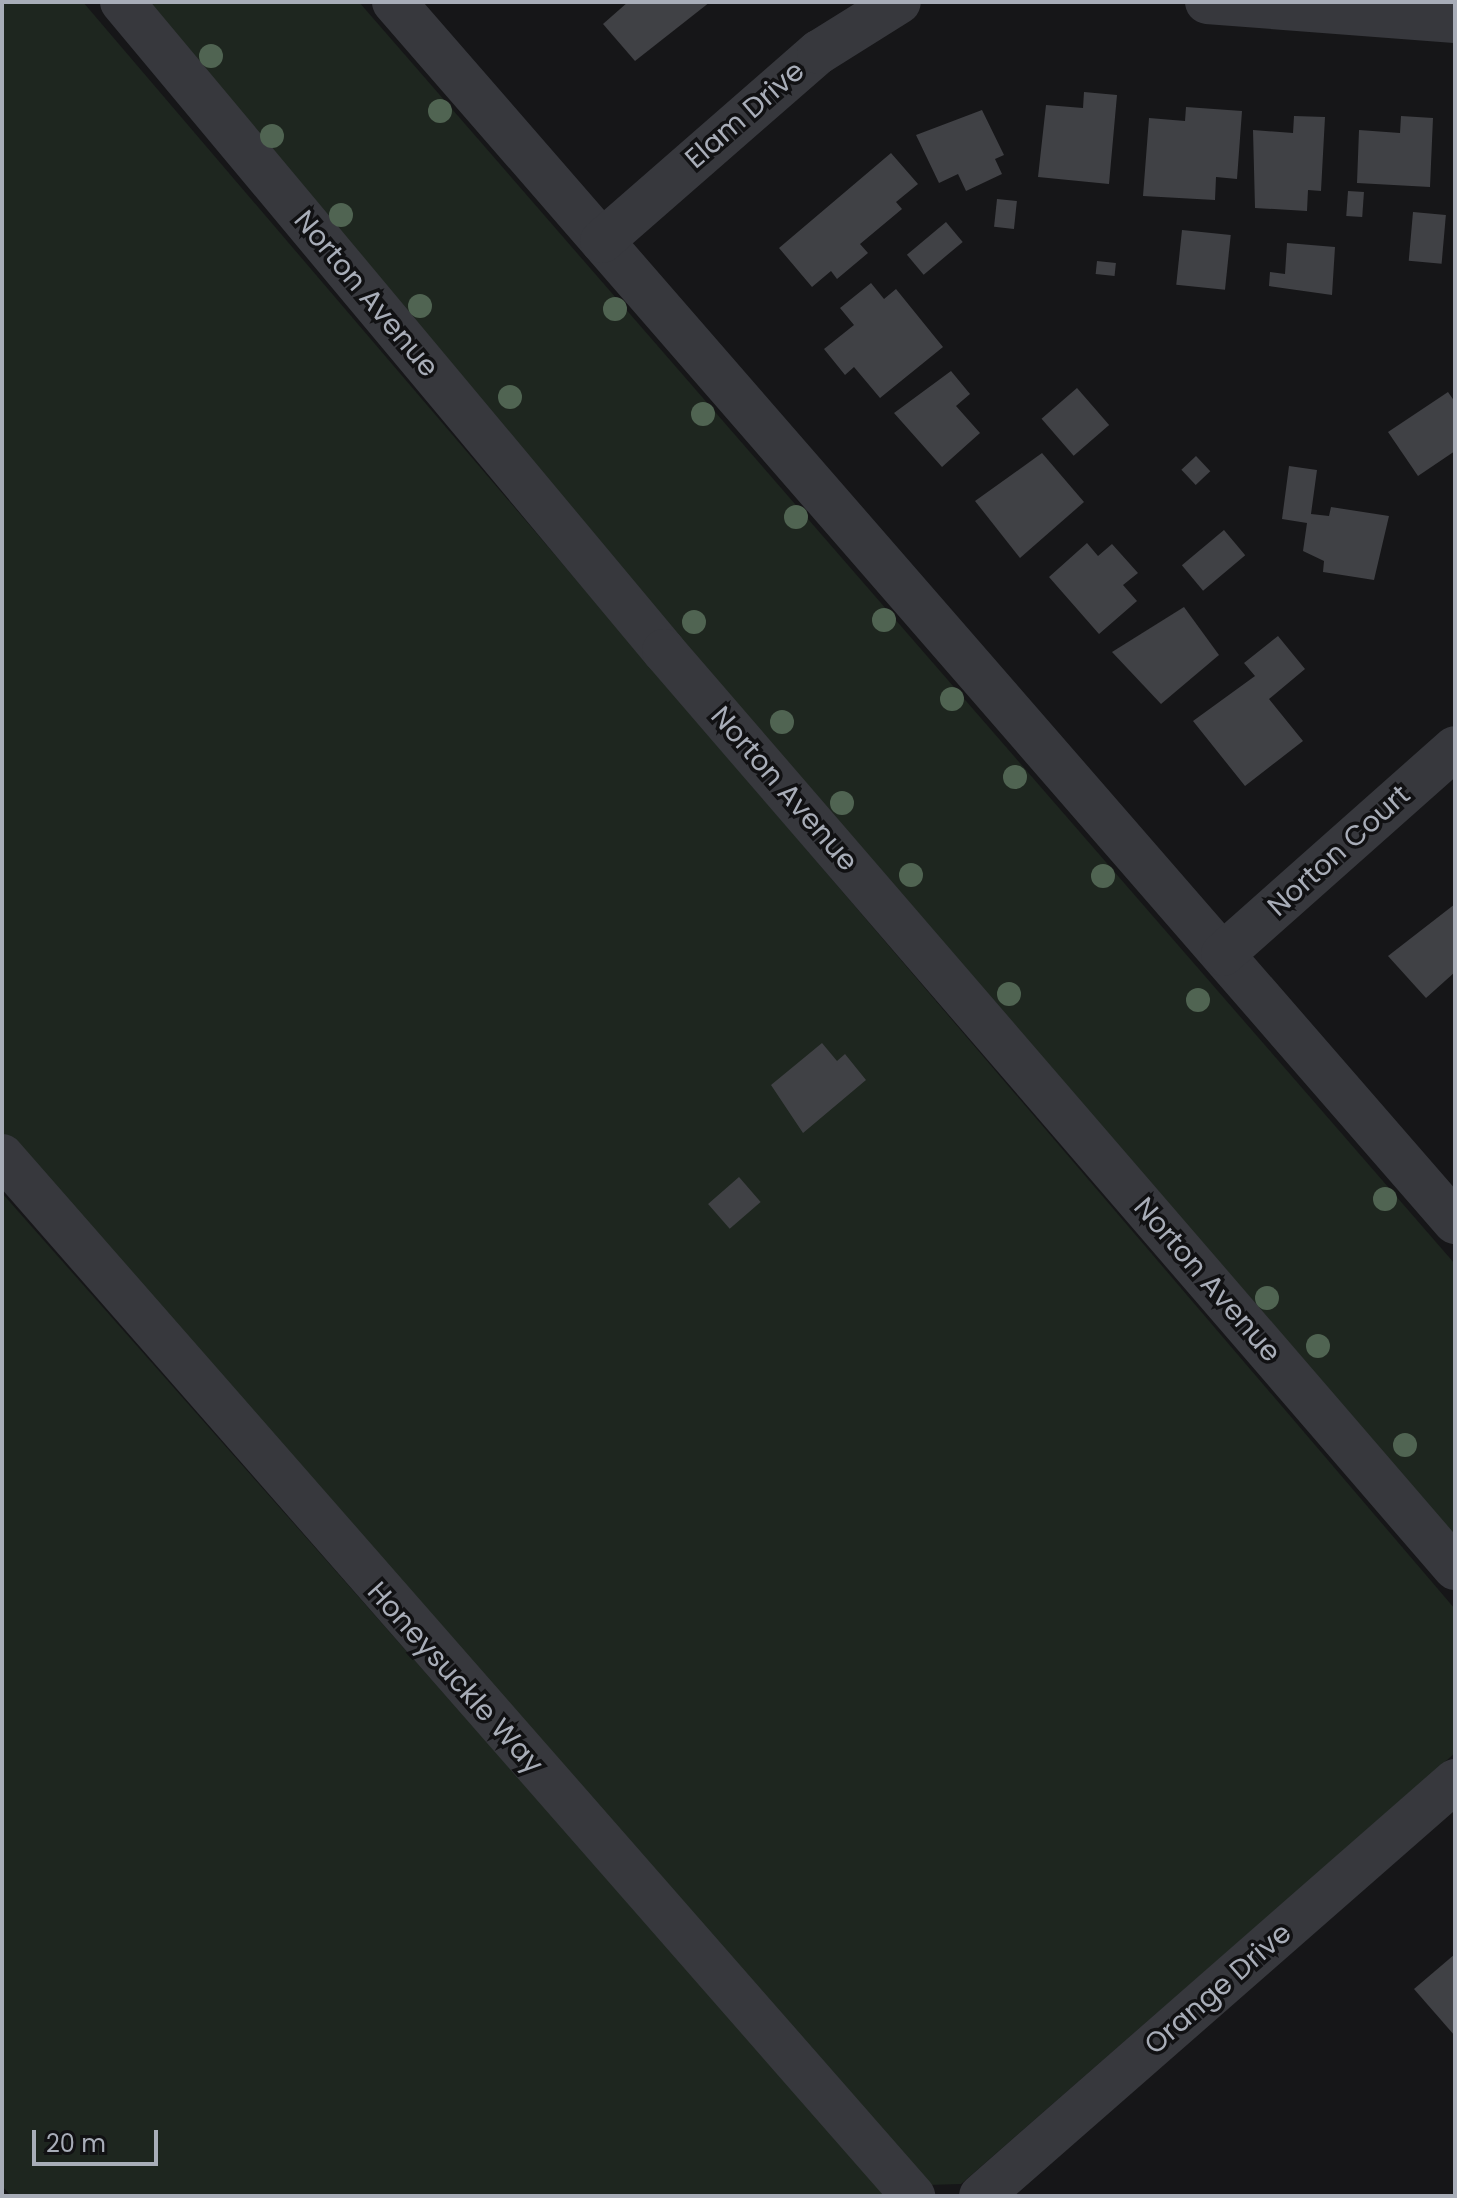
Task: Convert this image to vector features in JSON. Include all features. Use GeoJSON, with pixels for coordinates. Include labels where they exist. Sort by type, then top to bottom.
{"type":"FeatureCollection","features":[{"type":"Feature","properties":{"kind":"street","name":"Norton Avenue"},"geometry":{"type":"LineString","coordinates":[[122,2],[664,651],[1455,1568]]}},
{"type":"Feature","properties":{"kind":"street"},"geometry":{"type":"LineString","coordinates":[[394,2],[1455,1222]]}},
{"type":"Feature","properties":{"kind":"street","name":"Elam Drive"},"geometry":{"type":"LineString","coordinates":[[602,241],[819,52],[899,2]]}},
{"type":"Feature","properties":{"kind":"street"},"geometry":{"type":"LineString","coordinates":[[1207,2],[1455,21]]}},
{"type":"Feature","properties":{"kind":"street","name":"Norton Court"},"geometry":{"type":"LineString","coordinates":[[1223,954],[1455,748]]}},
{"type":"Feature","properties":{"kind":"street","name":"Honeysuckle Way"},"geometry":{"type":"LineString","coordinates":[[2,1156],[913,2196]]}},
{"type":"Feature","properties":{"kind":"street","name":"Orange Drive"},"geometry":{"type":"LineString","coordinates":[[981,2196],[1455,1781]]}},
{"type":"Feature","properties":{"kind":"shaded area"},"geometry":{"type":"Polygon","coordinates":[[[2,2],[83,2],[1455,1609],[1455,1753],[961,2184],[928,2185],[2,1132],[2,2]]]}},
{"type":"Feature","properties":{"kind":"shaded area"},"geometry":{"type":"Polygon","coordinates":[[[135,2],[359,2],[1455,1264],[1455,1540],[135,2]]]}},
{"type":"Feature","properties":{"kind":"shaded area"},"geometry":{"type":"Polygon","coordinates":[[[2,1193],[885,2196],[11,2196],[2,2186],[2,1193]]]}},
{"type":"Feature","properties":{"kind":"building"},"geometry":{"type":"Polygon","coordinates":[[[628,2],[710,2],[635,61],[603,24],[628,2]]]}},
{"type":"Feature","properties":{"kind":"building"},"geometry":{"type":"Polygon","coordinates":[[[1084,92],[1117,95],[1109,184],[1038,177],[1046,105],[1083,108],[1084,92]]]}},
{"type":"Feature","properties":{"kind":"building"},"geometry":{"type":"Polygon","coordinates":[[[1186,107],[1242,111],[1237,179],[1216,177],[1215,200],[1143,196],[1149,118],[1185,121],[1186,107]]]}},
{"type":"Feature","properties":{"kind":"building"},"geometry":{"type":"Polygon","coordinates":[[[982,110],[1004,155],[995,159],[1002,174],[966,191],[958,174],[939,183],[916,135],[982,110]]]}},
{"type":"Feature","properties":{"kind":"building"},"geometry":{"type":"Polygon","coordinates":[[[1294,116],[1325,117],[1321,191],[1308,190],[1307,211],[1255,208],[1253,130],[1293,133],[1294,116]]]}},
{"type":"Feature","properties":{"kind":"building"},"geometry":{"type":"Polygon","coordinates":[[[1401,116],[1433,118],[1430,187],[1357,183],[1359,130],[1400,133],[1401,116]]]}},
{"type":"Feature","properties":{"kind":"building"},"geometry":{"type":"Polygon","coordinates":[[[891,153],[918,184],[896,202],[902,209],[860,244],[868,253],[837,279],[831,271],[812,287],[779,248],[891,153]]]}},
{"type":"Feature","properties":{"kind":"building"},"geometry":{"type":"Polygon","coordinates":[[[1348,191],[1364,192],[1362,217],[1346,216],[1348,191]]]}},
{"type":"Feature","properties":{"kind":"building"},"geometry":{"type":"Polygon","coordinates":[[[997,199],[1017,201],[1014,229],[994,227],[997,199]]]}},
{"type":"Feature","properties":{"kind":"building"},"geometry":{"type":"Polygon","coordinates":[[[1413,212],[1446,215],[1442,264],[1409,261],[1413,212]]]}},
{"type":"Feature","properties":{"kind":"building"},"geometry":{"type":"Polygon","coordinates":[[[946,222],[963,242],[924,275],[907,255],[946,222]]]}},
{"type":"Feature","properties":{"kind":"building"},"geometry":{"type":"Polygon","coordinates":[[[1182,230],[1231,235],[1225,290],[1176,285],[1182,230]]]}},
{"type":"Feature","properties":{"kind":"building"},"geometry":{"type":"Polygon","coordinates":[[[1287,243],[1335,247],[1332,295],[1269,286],[1270,272],[1285,274],[1287,243]]]}},
{"type":"Feature","properties":{"kind":"building"},"geometry":{"type":"Polygon","coordinates":[[[1097,261],[1116,263],[1115,276],[1096,274],[1097,261]]]}},
{"type":"Feature","properties":{"kind":"building"},"geometry":{"type":"Polygon","coordinates":[[[871,283],[884,299],[896,289],[943,347],[880,398],[854,367],[845,375],[824,349],[854,325],[840,308],[871,283]]]}},
{"type":"Feature","properties":{"kind":"building"},"geometry":{"type":"Polygon","coordinates":[[[951,371],[970,394],[956,406],[980,433],[942,467],[894,413],[951,371]]]}},
{"type":"Feature","properties":{"kind":"building"},"geometry":{"type":"Polygon","coordinates":[[[1077,388],[1109,425],[1074,456],[1042,419],[1077,388]]]}},
{"type":"Feature","properties":{"kind":"building"},"geometry":{"type":"Polygon","coordinates":[[[1448,392],[1455,402],[1455,451],[1418,476],[1388,432],[1448,392]]]}},
{"type":"Feature","properties":{"kind":"building"},"geometry":{"type":"Polygon","coordinates":[[[1042,453],[1084,502],[1020,558],[975,501],[1042,453]]]}},
{"type":"Feature","properties":{"kind":"building"},"geometry":{"type":"Polygon","coordinates":[[[1196,456],[1210,471],[1196,485],[1181,470],[1196,456]]]}},
{"type":"Feature","properties":{"kind":"building"},"geometry":{"type":"Polygon","coordinates":[[[1289,466],[1317,470],[1311,514],[1329,516],[1331,507],[1389,516],[1374,580],[1323,572],[1324,561],[1303,551],[1307,523],[1282,519],[1289,466]]]}},
{"type":"Feature","properties":{"kind":"building"},"geometry":{"type":"Polygon","coordinates":[[[1224,530],[1245,555],[1203,591],[1182,565],[1224,530]]]}},
{"type":"Feature","properties":{"kind":"building"},"geometry":{"type":"Polygon","coordinates":[[[1087,543],[1098,556],[1112,544],[1138,573],[1123,585],[1137,601],[1099,634],[1049,577],[1087,543]]]}},
{"type":"Feature","properties":{"kind":"building"},"geometry":{"type":"Polygon","coordinates":[[[1184,607],[1219,655],[1161,704],[1112,652],[1184,607]]]}},
{"type":"Feature","properties":{"kind":"building"},"geometry":{"type":"Polygon","coordinates":[[[1278,636],[1305,669],[1269,699],[1303,741],[1245,786],[1193,721],[1255,676],[1244,663],[1278,636]]]}},
{"type":"Feature","properties":{"kind":"building"},"geometry":{"type":"Polygon","coordinates":[[[1455,904],[1455,972],[1426,998],[1388,956],[1455,904]]]}},
{"type":"Feature","properties":{"kind":"building"},"geometry":{"type":"Polygon","coordinates":[[[822,1043],[837,1061],[845,1054],[866,1080],[803,1133],[771,1085],[822,1043]]]}},
{"type":"Feature","properties":{"kind":"building"},"geometry":{"type":"Polygon","coordinates":[[[739,1177],[761,1202],[730,1229],[708,1204],[739,1177]]]}},
{"type":"Feature","properties":{"kind":"building"},"geometry":{"type":"Polygon","coordinates":[[[1455,1954],[1455,2036],[1414,1989],[1455,1954]]]}}]}
